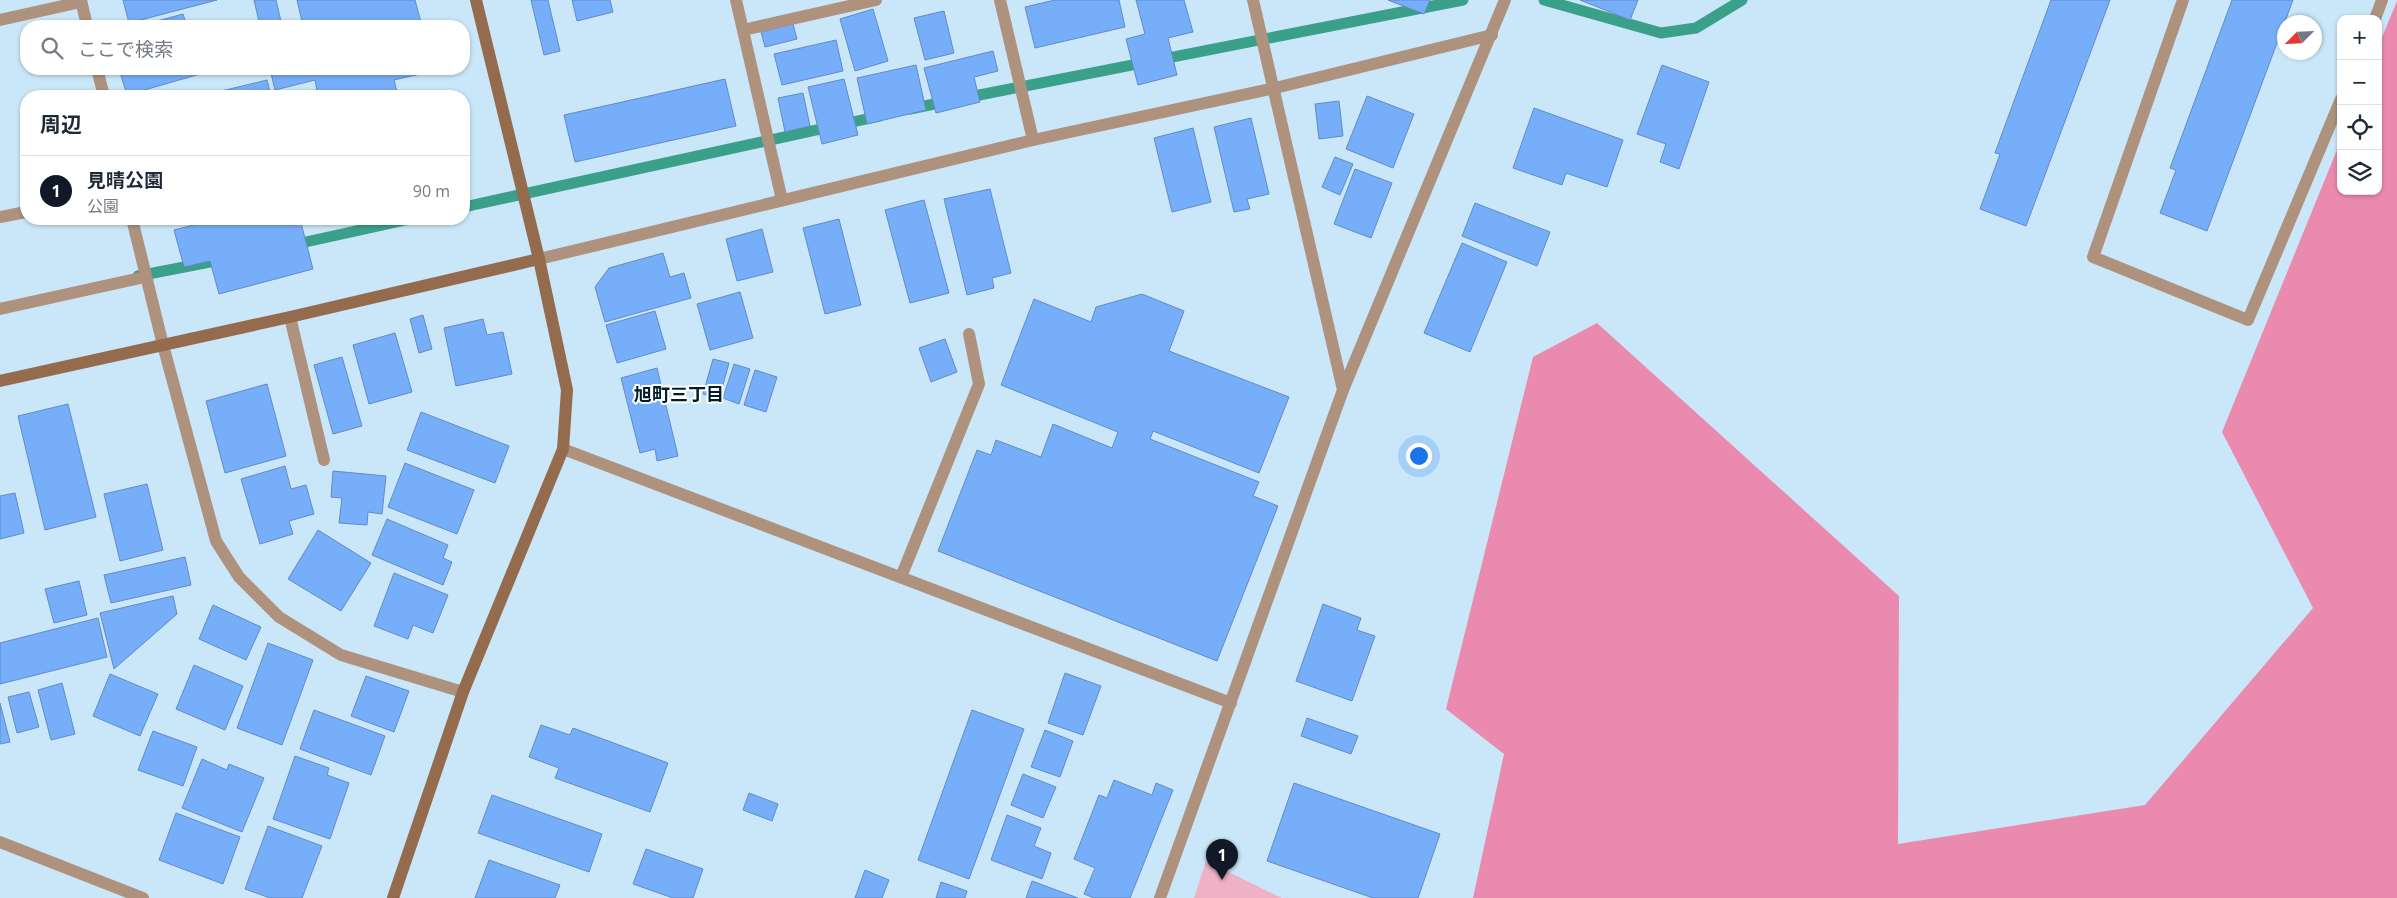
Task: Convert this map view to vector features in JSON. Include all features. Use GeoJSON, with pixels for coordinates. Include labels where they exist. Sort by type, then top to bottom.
{"type":"FeatureCollection","features":[{"type":"Feature","properties":{"kind":"street"},"geometry":{"type":"LineString","coordinates":[[393,898],[463,692],[563,449],[566,390],[539,259],[476,0]]}},
{"type":"Feature","properties":{"kind":"street"},"geometry":{"type":"LineString","coordinates":[[736,0],[782,200]]}},
{"type":"Feature","properties":{"kind":"street"},"geometry":{"type":"LineString","coordinates":[[743,30],[876,0]]}},
{"type":"Feature","properties":{"kind":"street"},"geometry":{"type":"LineString","coordinates":[[1000,0],[1033,140]]}},
{"type":"Feature","properties":{"kind":"street"},"geometry":{"type":"LineString","coordinates":[[1253,0],[1275,88],[1343,390]]}},
{"type":"Feature","properties":{"kind":"street"},"geometry":{"type":"LineString","coordinates":[[1160,898],[1343,390],[1505,0]]}},
{"type":"Feature","properties":{"kind":"street"},"geometry":{"type":"LineString","coordinates":[[2183,0],[2093,257],[2248,320],[2338,105]]}},
{"type":"Feature","properties":{"kind":"street"},"geometry":{"type":"LineString","coordinates":[[2376,15],[2382,0]]}},
{"type":"Feature","properties":{"kind":"street"},"geometry":{"type":"LineString","coordinates":[[0,20],[81,1],[86,20]]}},
{"type":"Feature","properties":{"kind":"street"},"geometry":{"type":"LineString","coordinates":[[0,381],[290,317],[1033,140],[1275,88],[1492,35]]}},
{"type":"Feature","properties":{"kind":"street"},"geometry":{"type":"LineString","coordinates":[[99,75],[102,90]]}},
{"type":"Feature","properties":{"kind":"street"},"geometry":{"type":"LineString","coordinates":[[0,217],[20,213]]}},
{"type":"Feature","properties":{"kind":"street"},"geometry":{"type":"LineString","coordinates":[[133,225],[163,346],[216,541],[239,577],[279,617],[341,655],[463,692]]}},
{"type":"Feature","properties":{"kind":"street"},"geometry":{"type":"LineString","coordinates":[[0,309],[145,277]]}},
{"type":"Feature","properties":{"kind":"street"},"geometry":{"type":"LineString","coordinates":[[290,317],[324,460]]}},
{"type":"Feature","properties":{"kind":"street"},"geometry":{"type":"LineString","coordinates":[[901,577],[979,384],[969,334]]}},
{"type":"Feature","properties":{"kind":"street"},"geometry":{"type":"LineString","coordinates":[[563,449],[1231,703]]}},
{"type":"Feature","properties":{"kind":"street"},"geometry":{"type":"LineString","coordinates":[[0,842],[143,898]]}},
{"type":"Feature","properties":{"kind":"shaded area"},"geometry":{"type":"Polygon","coordinates":[[[2397,1],[2397,898],[1473,898],[1504,754],[1446,709],[1533,357],[1597,323],[1899,596],[1898,844],[2145,805],[2313,608],[2222,432],[2337,150],[2337,195],[2382,195],[2382,37],[2397,1]]]}},
{"type":"Feature","properties":{"kind":"shaded area"},"geometry":{"type":"Polygon","coordinates":[[[1206,861],[1282,898],[1194,898],[1206,861]]]}},
{"type":"Feature","properties":{"kind":"building"},"geometry":{"type":"Polygon","coordinates":[[[123,0],[217,0],[140,20],[128,20],[123,0]]]}},
{"type":"Feature","properties":{"kind":"building"},"geometry":{"type":"Polygon","coordinates":[[[254,0],[276,0],[281,20],[259,20],[254,0]]]}},
{"type":"Feature","properties":{"kind":"building"},"geometry":{"type":"Polygon","coordinates":[[[297,0],[415,0],[420,20],[302,20],[297,0]]]}},
{"type":"Feature","properties":{"kind":"building"},"geometry":{"type":"Polygon","coordinates":[[[531,0],[548,0],[560,51],[544,55],[531,0]]]}},
{"type":"Feature","properties":{"kind":"building"},"geometry":{"type":"Polygon","coordinates":[[[572,0],[610,0],[613,12],[577,21],[572,0]]]}},
{"type":"Feature","properties":{"kind":"building"},"geometry":{"type":"Polygon","coordinates":[[[1055,0],[1119,0],[1125,27],[1035,48],[1025,7],[1055,0]]]}},
{"type":"Feature","properties":{"kind":"building"},"geometry":{"type":"Polygon","coordinates":[[[1136,0],[1184,0],[1193,32],[1168,38],[1177,75],[1138,85],[1126,39],[1145,34],[1136,0]]]}},
{"type":"Feature","properties":{"kind":"building"},"geometry":{"type":"Polygon","coordinates":[[[1388,0],[1430,0],[1424,14],[1388,0]]]}},
{"type":"Feature","properties":{"kind":"building"},"geometry":{"type":"Polygon","coordinates":[[[1580,0],[1638,0],[1630,20],[1580,0]]]}},
{"type":"Feature","properties":{"kind":"building"},"geometry":{"type":"Polygon","coordinates":[[[2051,0],[2110,0],[2026,226],[1980,209],[2000,154],[1995,153],[2051,0]]]}},
{"type":"Feature","properties":{"kind":"building"},"geometry":{"type":"Polygon","coordinates":[[[2232,0],[2293,0],[2287,15],[2277,15],[2277,43],[2207,231],[2160,213],[2176,170],[2170,168],[2232,0]]]}},
{"type":"Feature","properties":{"kind":"building"},"geometry":{"type":"Polygon","coordinates":[[[873,9],[888,61],[855,71],[840,19],[873,9]]]}},
{"type":"Feature","properties":{"kind":"building"},"geometry":{"type":"Polygon","coordinates":[[[944,11],[954,53],[925,60],[914,18],[944,11]]]}},
{"type":"Feature","properties":{"kind":"building"},"geometry":{"type":"Polygon","coordinates":[[[183,14],[185,20],[161,20],[183,14]]]}},
{"type":"Feature","properties":{"kind":"building"},"geometry":{"type":"Polygon","coordinates":[[[793,24],[797,39],[765,47],[761,32],[793,24]]]}},
{"type":"Feature","properties":{"kind":"building"},"geometry":{"type":"Polygon","coordinates":[[[836,40],[843,71],[782,85],[774,54],[836,40]]]}},
{"type":"Feature","properties":{"kind":"building"},"geometry":{"type":"Polygon","coordinates":[[[993,51],[998,71],[974,77],[980,102],[936,113],[924,68],[993,51]]]}},
{"type":"Feature","properties":{"kind":"building"},"geometry":{"type":"Polygon","coordinates":[[[916,65],[926,110],[867,124],[857,78],[916,65]]]}},
{"type":"Feature","properties":{"kind":"building"},"geometry":{"type":"Polygon","coordinates":[[[1662,65],[1709,82],[1679,169],[1660,162],[1666,144],[1637,134],[1662,65]]]}},
{"type":"Feature","properties":{"kind":"building"},"geometry":{"type":"Polygon","coordinates":[[[121,75],[197,75],[144,90],[125,90],[121,75]]]}},
{"type":"Feature","properties":{"kind":"building"},"geometry":{"type":"Polygon","coordinates":[[[271,75],[416,75],[394,80],[396,90],[317,90],[315,80],[275,90],[271,75]]]}},
{"type":"Feature","properties":{"kind":"building"},"geometry":{"type":"Polygon","coordinates":[[[725,79],[736,126],[575,162],[564,115],[725,79]]]}},
{"type":"Feature","properties":{"kind":"building"},"geometry":{"type":"Polygon","coordinates":[[[844,79],[858,135],[822,144],[808,87],[844,79]]]}},
{"type":"Feature","properties":{"kind":"building"},"geometry":{"type":"Polygon","coordinates":[[[267,80],[270,90],[226,90],[267,80]]]}},
{"type":"Feature","properties":{"kind":"building"},"geometry":{"type":"Polygon","coordinates":[[[803,93],[810,126],[785,132],[778,98],[803,93]]]}},
{"type":"Feature","properties":{"kind":"building"},"geometry":{"type":"Polygon","coordinates":[[[1367,96],[1414,114],[1393,168],[1346,149],[1367,96]]]}},
{"type":"Feature","properties":{"kind":"building"},"geometry":{"type":"Polygon","coordinates":[[[1339,101],[1343,136],[1319,139],[1315,104],[1339,101]]]}},
{"type":"Feature","properties":{"kind":"building"},"geometry":{"type":"Polygon","coordinates":[[[1534,108],[1623,140],[1607,187],[1566,173],[1562,185],[1513,168],[1534,108]]]}},
{"type":"Feature","properties":{"kind":"building"},"geometry":{"type":"Polygon","coordinates":[[[1251,118],[1269,194],[1247,199],[1250,209],[1234,212],[1214,127],[1251,118]]]}},
{"type":"Feature","properties":{"kind":"building"},"geometry":{"type":"Polygon","coordinates":[[[1193,128],[1211,202],[1172,212],[1154,138],[1193,128]]]}},
{"type":"Feature","properties":{"kind":"building"},"geometry":{"type":"Polygon","coordinates":[[[1335,157],[1353,164],[1340,195],[1322,187],[1335,157]]]}},
{"type":"Feature","properties":{"kind":"building"},"geometry":{"type":"Polygon","coordinates":[[[1355,169],[1392,183],[1371,238],[1334,224],[1355,169]]]}},
{"type":"Feature","properties":{"kind":"building"},"geometry":{"type":"Polygon","coordinates":[[[990,189],[1011,273],[992,278],[994,288],[967,295],[944,199],[990,189]]]}},
{"type":"Feature","properties":{"kind":"building"},"geometry":{"type":"Polygon","coordinates":[[[924,200],[949,293],[910,303],[885,210],[924,200]]]}},
{"type":"Feature","properties":{"kind":"building"},"geometry":{"type":"Polygon","coordinates":[[[1475,203],[1550,232],[1537,266],[1462,236],[1475,203]]]}},
{"type":"Feature","properties":{"kind":"building"},"geometry":{"type":"Polygon","coordinates":[[[839,219],[861,305],[825,314],[803,228],[839,219]]]}},
{"type":"Feature","properties":{"kind":"building"},"geometry":{"type":"Polygon","coordinates":[[[194,225],[302,225],[313,269],[219,294],[210,261],[184,267],[174,230],[194,225]]]}},
{"type":"Feature","properties":{"kind":"building"},"geometry":{"type":"Polygon","coordinates":[[[762,229],[773,272],[737,281],[726,239],[762,229]]]}},
{"type":"Feature","properties":{"kind":"building"},"geometry":{"type":"Polygon","coordinates":[[[1462,243],[1507,262],[1470,352],[1424,333],[1462,243]]]}},
{"type":"Feature","properties":{"kind":"building"},"geometry":{"type":"Polygon","coordinates":[[[663,253],[670,277],[684,273],[691,298],[605,322],[595,287],[609,268],[663,253]]]}},
{"type":"Feature","properties":{"kind":"building"},"geometry":{"type":"Polygon","coordinates":[[[740,292],[753,338],[710,350],[697,304],[740,292]]]}},
{"type":"Feature","properties":{"kind":"building"},"geometry":{"type":"Polygon","coordinates":[[[1142,294],[1184,311],[1169,351],[1289,397],[1259,473],[1153,431],[1150,439],[1259,482],[1253,496],[1278,506],[1217,661],[938,551],[977,450],[991,455],[996,440],[1041,457],[1053,424],[1112,448],[1118,432],[1001,385],[1034,299],[1091,322],[1096,307],[1142,294]]]}},
{"type":"Feature","properties":{"kind":"building"},"geometry":{"type":"Polygon","coordinates":[[[655,311],[666,349],[617,363],[606,325],[655,311]]]}},
{"type":"Feature","properties":{"kind":"building"},"geometry":{"type":"Polygon","coordinates":[[[423,315],[432,349],[419,353],[410,319],[423,315]]]}},
{"type":"Feature","properties":{"kind":"building"},"geometry":{"type":"Polygon","coordinates":[[[483,319],[487,335],[503,332],[512,374],[456,386],[444,328],[483,319]]]}},
{"type":"Feature","properties":{"kind":"building"},"geometry":{"type":"Polygon","coordinates":[[[395,333],[412,392],[369,404],[353,345],[395,333]]]}},
{"type":"Feature","properties":{"kind":"building"},"geometry":{"type":"Polygon","coordinates":[[[945,339],[957,372],[931,382],[919,348],[945,339]]]}},
{"type":"Feature","properties":{"kind":"building"},"geometry":{"type":"Polygon","coordinates":[[[342,357],[362,426],[333,434],[314,365],[342,357]]]}},
{"type":"Feature","properties":{"kind":"building"},"geometry":{"type":"Polygon","coordinates":[[[713,359],[729,363],[719,399],[703,394],[713,359]]]}},
{"type":"Feature","properties":{"kind":"building"},"geometry":{"type":"Polygon","coordinates":[[[734,364],[750,369],[739,404],[723,398],[734,364]]]}},
{"type":"Feature","properties":{"kind":"building"},"geometry":{"type":"Polygon","coordinates":[[[657,368],[678,456],[657,461],[655,449],[640,453],[621,378],[657,368]]]}},
{"type":"Feature","properties":{"kind":"building"},"geometry":{"type":"Polygon","coordinates":[[[755,370],[777,377],[766,412],[744,405],[755,370]]]}},
{"type":"Feature","properties":{"kind":"building"},"geometry":{"type":"Polygon","coordinates":[[[267,384],[286,456],[225,473],[206,401],[267,384]]]}},
{"type":"Feature","properties":{"kind":"building"},"geometry":{"type":"Polygon","coordinates":[[[68,404],[96,517],[45,530],[18,416],[68,404]]]}},
{"type":"Feature","properties":{"kind":"building"},"geometry":{"type":"Polygon","coordinates":[[[421,412],[509,446],[495,483],[407,450],[421,412]]]}},
{"type":"Feature","properties":{"kind":"building"},"geometry":{"type":"Polygon","coordinates":[[[405,463],[474,490],[457,534],[388,507],[405,463]]]}},
{"type":"Feature","properties":{"kind":"building"},"geometry":{"type":"Polygon","coordinates":[[[285,466],[291,489],[306,485],[314,514],[289,521],[293,534],[260,544],[241,479],[285,466]]]}},
{"type":"Feature","properties":{"kind":"building"},"geometry":{"type":"Polygon","coordinates":[[[333,471],[386,476],[382,514],[368,512],[367,525],[339,523],[342,498],[331,497],[333,471]]]}},
{"type":"Feature","properties":{"kind":"building"},"geometry":{"type":"Polygon","coordinates":[[[147,484],[163,550],[120,561],[104,494],[147,484]]]}},
{"type":"Feature","properties":{"kind":"building"},"geometry":{"type":"Polygon","coordinates":[[[15,493],[24,533],[0,539],[0,496],[15,493]]]}},
{"type":"Feature","properties":{"kind":"building"},"geometry":{"type":"Polygon","coordinates":[[[387,519],[448,545],[443,558],[452,562],[443,585],[372,555],[387,519]]]}},
{"type":"Feature","properties":{"kind":"building"},"geometry":{"type":"Polygon","coordinates":[[[318,530],[371,563],[341,611],[288,579],[318,530]]]}},
{"type":"Feature","properties":{"kind":"building"},"geometry":{"type":"Polygon","coordinates":[[[185,557],[191,585],[111,603],[104,575],[185,557]]]}},
{"type":"Feature","properties":{"kind":"building"},"geometry":{"type":"Polygon","coordinates":[[[394,573],[448,595],[433,633],[413,625],[408,639],[374,626],[394,573]]]}},
{"type":"Feature","properties":{"kind":"building"},"geometry":{"type":"Polygon","coordinates":[[[79,581],[87,615],[54,623],[45,589],[79,581]]]}},
{"type":"Feature","properties":{"kind":"building"},"geometry":{"type":"Polygon","coordinates":[[[173,596],[177,614],[114,669],[100,613],[173,596]]]}},
{"type":"Feature","properties":{"kind":"building"},"geometry":{"type":"Polygon","coordinates":[[[1323,604],[1361,618],[1357,630],[1375,636],[1352,701],[1296,681],[1323,604]]]}},
{"type":"Feature","properties":{"kind":"building"},"geometry":{"type":"Polygon","coordinates":[[[213,605],[261,627],[246,660],[199,639],[213,605]]]}},
{"type":"Feature","properties":{"kind":"building"},"geometry":{"type":"Polygon","coordinates":[[[98,618],[107,657],[0,684],[0,643],[98,618]]]}},
{"type":"Feature","properties":{"kind":"building"},"geometry":{"type":"Polygon","coordinates":[[[268,643],[313,660],[282,745],[237,728],[268,643]]]}},
{"type":"Feature","properties":{"kind":"building"},"geometry":{"type":"Polygon","coordinates":[[[194,665],[243,686],[225,730],[176,709],[194,665]]]}},
{"type":"Feature","properties":{"kind":"building"},"geometry":{"type":"Polygon","coordinates":[[[1065,673],[1101,686],[1083,735],[1048,723],[1065,673]]]}},
{"type":"Feature","properties":{"kind":"building"},"geometry":{"type":"Polygon","coordinates":[[[110,674],[158,694],[140,736],[93,716],[110,674]]]}},
{"type":"Feature","properties":{"kind":"building"},"geometry":{"type":"Polygon","coordinates":[[[366,676],[409,691],[394,732],[351,716],[366,676]]]}},
{"type":"Feature","properties":{"kind":"building"},"geometry":{"type":"Polygon","coordinates":[[[62,683],[75,734],[51,740],[38,690],[62,683]]]}},
{"type":"Feature","properties":{"kind":"building"},"geometry":{"type":"Polygon","coordinates":[[[29,692],[39,727],[17,733],[8,697],[29,692]]]}},
{"type":"Feature","properties":{"kind":"building"},"geometry":{"type":"Polygon","coordinates":[[[0,703],[10,742],[0,744],[0,703]]]}},
{"type":"Feature","properties":{"kind":"building"},"geometry":{"type":"Polygon","coordinates":[[[314,710],[385,736],[371,775],[300,749],[314,710]]]}},
{"type":"Feature","properties":{"kind":"building"},"geometry":{"type":"Polygon","coordinates":[[[972,710],[1024,729],[969,879],[918,860],[972,710]]]}},
{"type":"Feature","properties":{"kind":"building"},"geometry":{"type":"Polygon","coordinates":[[[1307,718],[1358,736],[1351,754],[1301,736],[1307,718]]]}},
{"type":"Feature","properties":{"kind":"building"},"geometry":{"type":"Polygon","coordinates":[[[541,725],[570,735],[573,728],[668,763],[650,812],[555,778],[559,768],[529,757],[541,725]]]}},
{"type":"Feature","properties":{"kind":"building"},"geometry":{"type":"Polygon","coordinates":[[[1045,730],[1073,741],[1060,777],[1031,767],[1045,730]]]}},
{"type":"Feature","properties":{"kind":"building"},"geometry":{"type":"Polygon","coordinates":[[[153,731],[197,747],[183,786],[138,770],[153,731]]]}},
{"type":"Feature","properties":{"kind":"building"},"geometry":{"type":"Polygon","coordinates":[[[295,756],[329,768],[327,775],[349,783],[330,839],[273,819],[295,756]]]}},
{"type":"Feature","properties":{"kind":"building"},"geometry":{"type":"Polygon","coordinates":[[[202,759],[227,770],[229,764],[264,778],[242,832],[182,808],[202,759]]]}},
{"type":"Feature","properties":{"kind":"building"},"geometry":{"type":"Polygon","coordinates":[[[1023,774],[1056,787],[1043,818],[1011,805],[1023,774]]]}},
{"type":"Feature","properties":{"kind":"building"},"geometry":{"type":"Polygon","coordinates":[[[1114,780],[1152,795],[1156,783],[1173,790],[1130,898],[1094,898],[1084,894],[1095,868],[1074,859],[1099,795],[1107,798],[1114,780]]]}},
{"type":"Feature","properties":{"kind":"building"},"geometry":{"type":"Polygon","coordinates":[[[1294,783],[1440,834],[1418,898],[1373,898],[1267,861],[1294,783]]]}},
{"type":"Feature","properties":{"kind":"building"},"geometry":{"type":"Polygon","coordinates":[[[749,793],[778,804],[772,821],[743,810],[749,793]]]}},
{"type":"Feature","properties":{"kind":"building"},"geometry":{"type":"Polygon","coordinates":[[[492,795],[602,834],[589,872],[478,833],[492,795]]]}},
{"type":"Feature","properties":{"kind":"building"},"geometry":{"type":"Polygon","coordinates":[[[176,813],[240,837],[223,884],[159,860],[176,813]]]}},
{"type":"Feature","properties":{"kind":"building"},"geometry":{"type":"Polygon","coordinates":[[[1007,815],[1041,828],[1034,846],[1051,853],[1042,879],[991,860],[1007,815]]]}},
{"type":"Feature","properties":{"kind":"building"},"geometry":{"type":"Polygon","coordinates":[[[268,826],[322,846],[302,898],[270,898],[245,889],[268,826]]]}},
{"type":"Feature","properties":{"kind":"building"},"geometry":{"type":"Polygon","coordinates":[[[646,849],[703,869],[693,898],[673,898],[633,884],[646,849]]]}},
{"type":"Feature","properties":{"kind":"building"},"geometry":{"type":"Polygon","coordinates":[[[489,860],[560,885],[555,898],[475,898],[489,860]]]}},
{"type":"Feature","properties":{"kind":"building"},"geometry":{"type":"Polygon","coordinates":[[[865,870],[889,880],[882,898],[855,898],[865,870]]]}},
{"type":"Feature","properties":{"kind":"building"},"geometry":{"type":"Polygon","coordinates":[[[1032,881],[1078,898],[1026,898],[1032,881]]]}},
{"type":"Feature","properties":{"kind":"building"},"geometry":{"type":"Polygon","coordinates":[[[941,882],[967,891],[965,898],[936,898],[941,882]]]}},
{"type":"Feature","properties":{"kind":"waterway"},"geometry":{"type":"LineString","coordinates":[[964,98],[1463,0]]}},
{"type":"Feature","properties":{"kind":"waterway"},"geometry":{"type":"LineString","coordinates":[[1544,0],[1661,33],[1696,28],[1742,0]]}},
{"type":"Feature","properties":{"kind":"waterway"},"geometry":{"type":"LineString","coordinates":[[910,109],[949,101]]}},
{"type":"Feature","properties":{"kind":"waterway"},"geometry":{"type":"LineString","coordinates":[[470,206],[880,116]]}},
{"type":"Feature","properties":{"kind":"waterway"},"geometry":{"type":"LineString","coordinates":[[292,245],[383,225]]}},
{"type":"Feature","properties":{"kind":"waterway"},"geometry":{"type":"LineString","coordinates":[[138,276],[225,259]]}},
{"type":"Feature","properties":{"kind":"place","name":"見晴公園"},"geometry":{"type":"Point","coordinates":[1222,880]}},
{"type":"Feature","properties":{"kind":"district","name":"旭町三丁目"},"geometry":{"type":"Point","coordinates":[679,395]}}]}
